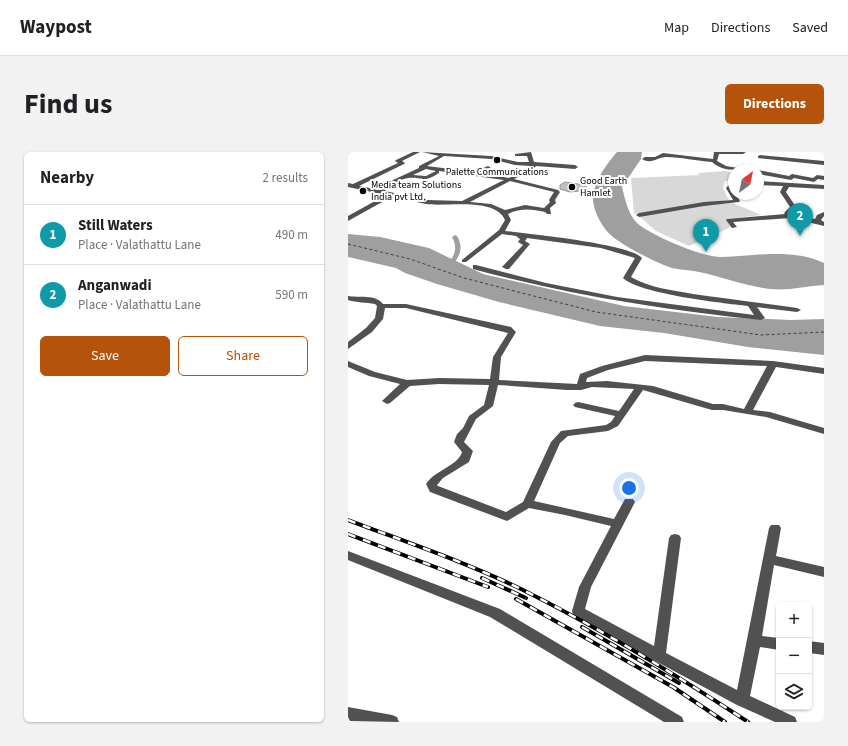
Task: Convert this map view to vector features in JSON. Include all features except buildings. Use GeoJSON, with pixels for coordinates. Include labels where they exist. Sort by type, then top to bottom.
{"type":"FeatureCollection","features":[{"type":"Feature","properties":{"kind":"street"},"geometry":{"type":"LineString","coordinates":[[351,186],[390,170],[402,163],[398,161],[416,152]]}},
{"type":"Feature","properties":{"kind":"street"},"geometry":{"type":"LineString","coordinates":[[425,152],[442,156],[477,155],[503,159],[543,170]]}},
{"type":"Feature","properties":{"kind":"street"},"geometry":{"type":"LineString","coordinates":[[714,161],[716,159],[717,152],[744,152]]}},
{"type":"Feature","properties":{"kind":"street"},"geometry":{"type":"LineString","coordinates":[[769,154],[784,154],[786,152]]}},
{"type":"Feature","properties":{"kind":"street"},"geometry":{"type":"LineString","coordinates":[[518,155],[528,153],[531,166]]}},
{"type":"Feature","properties":{"kind":"street"},"geometry":{"type":"LineString","coordinates":[[645,160],[656,159],[663,155],[714,161],[720,167],[728,168]]}},
{"type":"Feature","properties":{"kind":"street"},"geometry":{"type":"LineString","coordinates":[[424,168],[421,166],[442,156]]}},
{"type":"Feature","properties":{"kind":"street"},"geometry":{"type":"LineString","coordinates":[[760,157],[824,163]]}},
{"type":"Feature","properties":{"kind":"street"},"geometry":{"type":"LineString","coordinates":[[463,203],[531,166],[575,167]]}},
{"type":"Feature","properties":{"kind":"street"},"geometry":{"type":"LineString","coordinates":[[382,191],[395,181],[424,168],[507,179],[557,192],[552,200],[553,203],[547,207],[548,212],[527,206],[518,206],[504,213]]}},
{"type":"Feature","properties":{"kind":"street"},"geometry":{"type":"LineString","coordinates":[[475,174],[488,168]]}},
{"type":"Feature","properties":{"kind":"street"},"geometry":{"type":"LineString","coordinates":[[390,170],[427,178],[437,172]]}},
{"type":"Feature","properties":{"kind":"street"},"geometry":{"type":"LineString","coordinates":[[764,173],[814,180],[816,177],[824,178]]}},
{"type":"Feature","properties":{"kind":"street"},"geometry":{"type":"LineString","coordinates":[[764,183],[824,187]]}},
{"type":"Feature","properties":{"kind":"street"},"geometry":{"type":"LineString","coordinates":[[787,185],[782,192],[793,207],[787,213]]}},
{"type":"Feature","properties":{"kind":"street"},"geometry":{"type":"LineString","coordinates":[[351,186],[382,191],[427,202],[463,203],[495,208],[504,213],[508,220],[501,232],[464,261]]}},
{"type":"Feature","properties":{"kind":"street"},"geometry":{"type":"LineString","coordinates":[[348,219],[368,205],[394,194]]}},
{"type":"Feature","properties":{"kind":"street"},"geometry":{"type":"LineString","coordinates":[[639,215],[736,200]]}},
{"type":"Feature","properties":{"kind":"street"},"geometry":{"type":"LineString","coordinates":[[348,213],[356,214]]}},
{"type":"Feature","properties":{"kind":"street"},"geometry":{"type":"LineString","coordinates":[[818,221],[819,216],[824,214]]}},
{"type":"Feature","properties":{"kind":"street"},"geometry":{"type":"LineString","coordinates":[[734,227],[729,220],[791,216],[818,221],[824,224]]}},
{"type":"Feature","properties":{"kind":"street"},"geometry":{"type":"LineString","coordinates":[[501,232],[602,246],[635,255],[639,258],[627,278],[630,282],[697,296],[797,310]]}},
{"type":"Feature","properties":{"kind":"street"},"geometry":{"type":"LineString","coordinates":[[506,267],[527,244],[521,242],[524,238],[516,234]]}},
{"type":"Feature","properties":{"kind":"street"},"geometry":{"type":"LineString","coordinates":[[476,267],[545,285],[631,302],[694,311],[761,318],[750,304]]}},
{"type":"Feature","properties":{"kind":"street"},"geometry":{"type":"LineString","coordinates":[[348,298],[356,300],[365,299],[378,302],[381,306],[406,306],[508,329],[512,332],[497,357],[494,382],[488,406],[472,418],[459,442],[463,448],[468,451],[465,460],[440,476],[431,484],[434,489],[506,518],[527,504],[556,442],[566,433],[608,428],[615,424],[640,387]]}},
{"type":"Feature","properties":{"kind":"street"},"geometry":{"type":"LineString","coordinates":[[348,346],[369,330],[379,319],[381,306]]}},
{"type":"Feature","properties":{"kind":"street"},"geometry":{"type":"LineString","coordinates":[[581,387],[584,376],[605,368],[645,358],[773,364],[824,371]]}},
{"type":"Feature","properties":{"kind":"street"},"geometry":{"type":"LineString","coordinates":[[348,364],[372,374],[407,383],[439,381],[494,382],[554,387],[581,387],[591,384],[640,387],[653,389],[712,407],[723,407],[767,414],[824,431]]}},
{"type":"Feature","properties":{"kind":"street"},"geometry":{"type":"LineString","coordinates":[[747,412],[773,364]]}},
{"type":"Feature","properties":{"kind":"street"},"geometry":{"type":"LineString","coordinates":[[387,400],[407,383]]}},
{"type":"Feature","properties":{"kind":"street"},"geometry":{"type":"LineString","coordinates":[[578,405],[621,414]]}},
{"type":"Feature","properties":{"kind":"street"},"geometry":{"type":"LineString","coordinates":[[629,502],[585,587],[578,610],[601,625],[742,700],[790,722]]}},
{"type":"Feature","properties":{"kind":"street"},"geometry":{"type":"LineString","coordinates":[[527,504],[565,511],[618,524]]}},
{"type":"Feature","properties":{"kind":"street"},"geometry":{"type":"LineString","coordinates":[[742,700],[775,528]]}},
{"type":"Feature","properties":{"kind":"street"},"geometry":{"type":"LineString","coordinates":[[659,656],[675,538]]}},
{"type":"Feature","properties":{"kind":"street"},"geometry":{"type":"LineString","coordinates":[[348,555],[495,613],[677,722]]}},
{"type":"Feature","properties":{"kind":"street"},"geometry":{"type":"LineString","coordinates":[[769,559],[824,572]]}},
{"type":"Feature","properties":{"kind":"street"},"geometry":{"type":"LineString","coordinates":[[754,641],[776,644]]}},
{"type":"Feature","properties":{"kind":"street"},"geometry":{"type":"LineString","coordinates":[[812,647],[824,649]]}},
{"type":"Feature","properties":{"kind":"street"},"geometry":{"type":"LineString","coordinates":[[348,714],[392,722]]}},
{"type":"Feature","properties":{"kind":"shaded area"},"geometry":{"type":"Polygon","coordinates":[[[617,152],[642,152],[641,159],[622,187],[631,215],[637,223],[653,234],[691,250],[714,256],[722,257],[787,254],[812,258],[824,263],[824,285],[790,289],[770,289],[752,286],[699,272],[666,266],[618,241],[609,234],[603,225],[595,210],[593,200],[595,187],[598,180],[617,152]]]}},
{"type":"Feature","properties":{"kind":"shaded area"},"geometry":{"type":"Polygon","coordinates":[[[728,172],[728,181],[725,181],[723,188],[729,200],[634,214],[631,178],[699,175],[698,173],[728,172]]]}},
{"type":"Feature","properties":{"kind":"shaded area"},"geometry":{"type":"Polygon","coordinates":[[[733,203],[761,215],[727,219],[731,227],[689,246],[656,231],[639,216],[706,205],[733,203]]]}},
{"type":"Feature","properties":{"kind":"shaded area"},"geometry":{"type":"Polygon","coordinates":[[[348,234],[380,237],[429,248],[483,274],[624,306],[718,317],[791,320],[824,319],[824,355],[748,347],[664,333],[600,326],[499,302],[437,284],[405,273],[396,268],[348,257],[348,234]]]}},
{"type":"Feature","properties":{"kind":"waterway"},"geometry":{"type":"LineString","coordinates":[[453,261],[457,255],[459,246],[455,237]]}},
{"type":"Feature","properties":{"kind":"ferry route"},"geometry":{"type":"LineString","coordinates":[[348,244],[410,259],[464,278],[596,312],[761,335],[824,332]]}},
{"type":"Feature","properties":{"kind":"railway"},"geometry":{"type":"LineString","coordinates":[[348,520],[459,562],[523,590],[581,620],[693,687],[748,722]]}},
{"type":"Feature","properties":{"kind":"railway"},"geometry":{"type":"LineString","coordinates":[[348,534],[488,587]]}},
{"type":"Feature","properties":{"kind":"railway"},"geometry":{"type":"LineString","coordinates":[[482,578],[526,598]]}},
{"type":"Feature","properties":{"kind":"railway"},"geometry":{"type":"LineString","coordinates":[[516,599],[673,687],[725,722]]}},
{"type":"Feature","properties":{"kind":"railway"},"geometry":{"type":"LineString","coordinates":[[582,627],[679,683]]}},
{"type":"Feature","properties":{"kind":"place","name":"Palette Communications"},"geometry":{"type":"Point","coordinates":[497,160]}},
{"type":"Feature","properties":{"kind":"place","name":"Good Earth Hamlet"},"geometry":{"type":"Point","coordinates":[572,187]}},
{"type":"Feature","properties":{"kind":"place","name":"Media team Solutions India pvt Ltd."},"geometry":{"type":"Point","coordinates":[363,191]}},
{"type":"Feature","properties":{"kind":"place","name":"Anganwadi"},"geometry":{"type":"Point","coordinates":[800,236]}},
{"type":"Feature","properties":{"kind":"place","name":"Still Waters"},"geometry":{"type":"Point","coordinates":[706,252]}}]}
